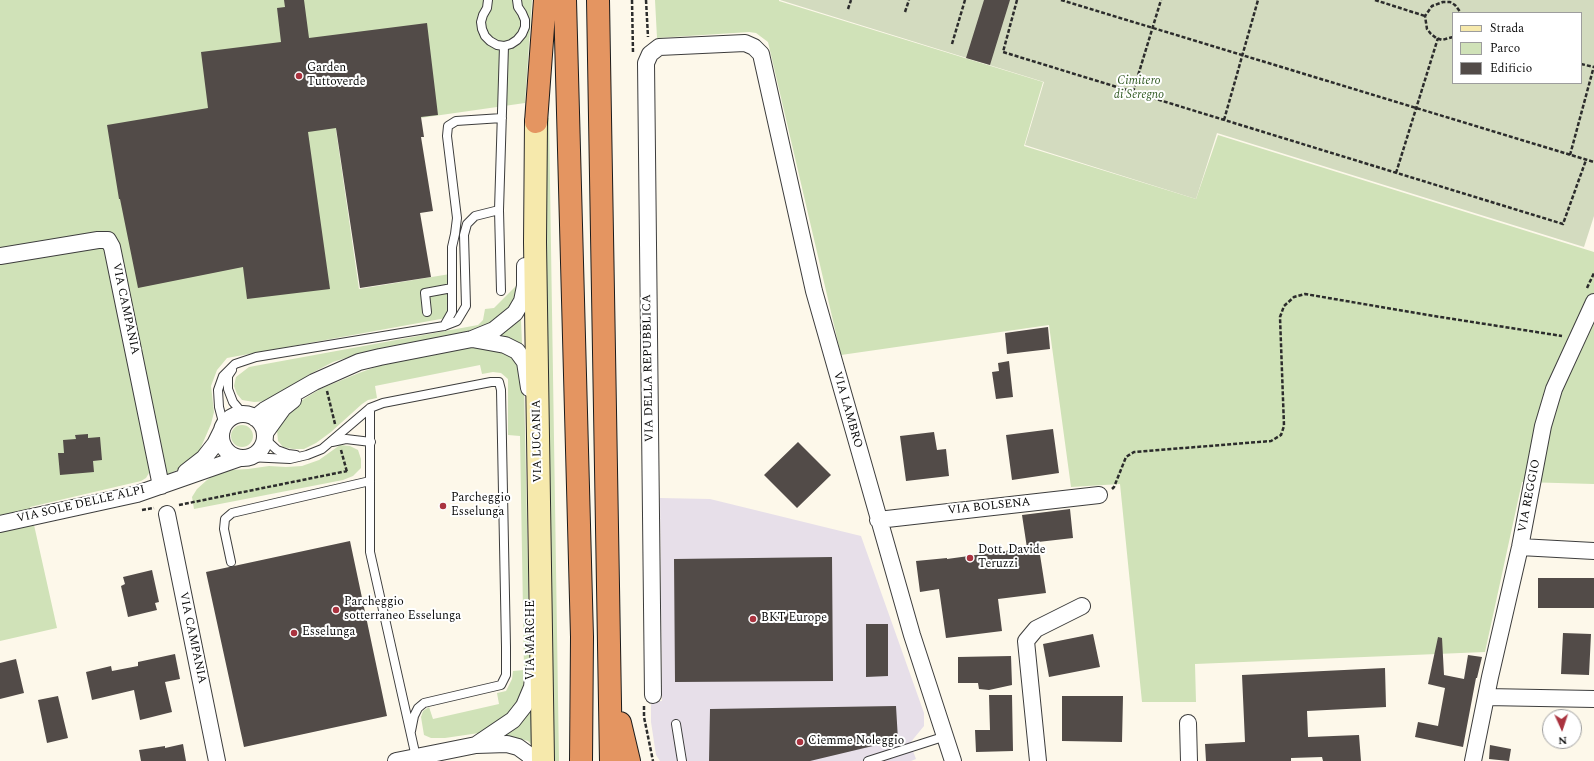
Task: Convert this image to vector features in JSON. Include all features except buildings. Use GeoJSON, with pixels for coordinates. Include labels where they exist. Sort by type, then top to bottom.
{"type":"FeatureCollection","features":[{"type":"Feature","properties":{"kind":"highway"},"geometry":{"type":"LineString","coordinates":[[536,122],[545,0]]}},
{"type":"Feature","properties":{"kind":"highway"},"geometry":{"type":"LineString","coordinates":[[565,0],[582,637],[581,761]]}},
{"type":"Feature","properties":{"kind":"highway"},"geometry":{"type":"LineString","coordinates":[[598,0],[611,761]]}},
{"type":"Feature","properties":{"kind":"highway"},"geometry":{"type":"LineString","coordinates":[[610,679],[629,761]]}},
{"type":"Feature","properties":{"kind":"street","name":"VIA LAMBRO"},"geometry":{"type":"LineString","coordinates":[[659,47],[745,43],[754,47],[760,54],[814,291],[912,635],[953,761]]}},
{"type":"Feature","properties":{"kind":"street","name":"VIA DELLA REPUBBLICA"},"geometry":{"type":"LineString","coordinates":[[653,695],[646,63],[650,54],[659,47]]}},
{"type":"Feature","properties":{"kind":"street"},"geometry":{"type":"LineString","coordinates":[[472,339],[494,330],[506,322],[516,313],[522,301],[525,286],[524,208],[526,170],[536,122]]}},
{"type":"Feature","properties":{"kind":"street","name":"VIA LUCANIA"},"geometry":{"type":"LineString","coordinates":[[536,122],[535,242],[543,761]]}},
{"type":"Feature","properties":{"kind":"street","name":"VIA CAMPANIA"},"geometry":{"type":"LineString","coordinates":[[0,256],[98,240],[108,240],[112,247],[162,486]]}},
{"type":"Feature","properties":{"kind":"street","name":"VIA REGGIO"},"geometry":{"type":"LineString","coordinates":[[1473,761],[1520,547],[1543,426],[1554,389],[1594,302]]}},
{"type":"Feature","properties":{"kind":"street"},"geometry":{"type":"LineString","coordinates":[[472,339],[505,345],[517,351],[525,362],[529,380],[531,516],[539,558]]}},
{"type":"Feature","properties":{"kind":"street","name":"VIA SOLE DELLE ALPI"},"geometry":{"type":"LineString","coordinates":[[162,486],[188,471],[204,458],[215,444],[223,428],[232,417],[250,416],[265,410],[319,379],[359,362],[472,339]]}},
{"type":"Feature","properties":{"kind":"street","name":"VIA SOLE DELLE ALPI"},"geometry":{"type":"LineString","coordinates":[[0,524],[136,494],[244,458],[259,451],[263,445],[265,436],[283,408],[319,379]]}},
{"type":"Feature","properties":{"kind":"street"},"geometry":{"type":"LineString","coordinates":[[250,416],[260,422],[265,436]]}},
{"type":"Feature","properties":{"kind":"street"},"geometry":{"type":"LineString","coordinates":[[223,428],[222,442],[225,448],[234,456],[244,458]]}},
{"type":"Feature","properties":{"kind":"street","name":"VIA BOLSENA"},"geometry":{"type":"LineString","coordinates":[[878,520],[1099,495]]}},
{"type":"Feature","properties":{"kind":"street","name":"VIA CAMPANIA"},"geometry":{"type":"LineString","coordinates":[[170,510],[217,761]]}},
{"type":"Feature","properties":{"kind":"street"},"geometry":{"type":"LineString","coordinates":[[1520,547],[1594,551]]}},
{"type":"Feature","properties":{"kind":"street","name":"VIA MARCHE"},"geometry":{"type":"LineString","coordinates":[[476,745],[513,720],[524,706],[532,687],[534,663],[532,591],[539,558]]}},
{"type":"Feature","properties":{"kind":"street"},"geometry":{"type":"LineString","coordinates":[[1038,761],[1026,641],[1036,630],[1082,606]]}},
{"type":"Feature","properties":{"kind":"street"},"geometry":{"type":"LineString","coordinates":[[1486,697],[1594,699]]}},
{"type":"Feature","properties":{"kind":"street"},"geometry":{"type":"LineString","coordinates":[[1188,723],[1189,761]]}},
{"type":"Feature","properties":{"kind":"street","name":"VIA MARCHE"},"geometry":{"type":"LineString","coordinates":[[396,761],[476,745],[507,744],[518,747],[528,755],[532,761]]}},
{"type":"Feature","properties":{"kind":"lane"},"geometry":{"type":"LineString","coordinates":[[488,0],[488,8],[483,15],[481,22],[482,29],[485,36],[490,41],[497,45],[504,46],[518,40],[525,27],[525,20],[518,7],[517,0]]}},
{"type":"Feature","properties":{"kind":"lane"},"geometry":{"type":"LineString","coordinates":[[501,291],[499,210],[504,46]]}},
{"type":"Feature","properties":{"kind":"lane"},"geometry":{"type":"LineString","coordinates":[[444,326],[452,312],[452,247],[456,234],[457,218],[446,136],[448,126],[456,121],[502,118]]}},
{"type":"Feature","properties":{"kind":"lane"},"geometry":{"type":"LineString","coordinates":[[223,428],[219,407],[218,390],[223,376],[236,364],[256,357],[444,326],[457,320],[466,306],[464,235],[468,224],[474,216],[499,210]]}},
{"type":"Feature","properties":{"kind":"lane"},"geometry":{"type":"LineString","coordinates":[[427,312],[425,294],[452,288]]}},
{"type":"Feature","properties":{"kind":"lane"},"geometry":{"type":"LineString","coordinates":[[236,364],[228,376],[228,389],[233,402],[250,416]]}},
{"type":"Feature","properties":{"kind":"lane"},"geometry":{"type":"LineString","coordinates":[[244,458],[290,459],[307,455],[322,449],[338,437],[370,408],[383,403],[491,382],[499,382],[501,390],[506,675],[501,684],[424,703],[418,708],[414,716],[411,731]]}},
{"type":"Feature","properties":{"kind":"lane"},"geometry":{"type":"LineString","coordinates":[[370,408],[370,552],[416,757]]}},
{"type":"Feature","properties":{"kind":"lane"},"geometry":{"type":"LineString","coordinates":[[265,436],[277,450],[288,454],[307,455]]}},
{"type":"Feature","properties":{"kind":"lane"},"geometry":{"type":"LineString","coordinates":[[338,437],[370,442]]}},
{"type":"Feature","properties":{"kind":"lane"},"geometry":{"type":"LineString","coordinates":[[231,562],[224,529],[225,519],[232,513],[370,481]]}},
{"type":"Feature","properties":{"kind":"lane"},"geometry":{"type":"LineString","coordinates":[[676,724],[682,761]]}},
{"type":"Feature","properties":{"kind":"lane"},"geometry":{"type":"LineString","coordinates":[[868,761],[946,736]]}},
{"type":"Feature","properties":{"kind":"path"},"geometry":{"type":"LineString","coordinates":[[646,0],[646,32],[651,44],[659,47]]}},
{"type":"Feature","properties":{"kind":"path"},"geometry":{"type":"LineString","coordinates":[[848,9],[851,0]]}},
{"type":"Feature","properties":{"kind":"path"},"geometry":{"type":"LineString","coordinates":[[905,12],[909,0]]}},
{"type":"Feature","properties":{"kind":"path"},"geometry":{"type":"LineString","coordinates":[[952,44],[965,0]]}},
{"type":"Feature","properties":{"kind":"path"},"geometry":{"type":"LineString","coordinates":[[1017,0],[1003,52],[1563,224],[1586,160]]}},
{"type":"Feature","properties":{"kind":"path"},"geometry":{"type":"LineString","coordinates":[[1061,0],[1594,162]]}},
{"type":"Feature","properties":{"kind":"path"},"geometry":{"type":"LineString","coordinates":[[1133,92],[1161,0]]}},
{"type":"Feature","properties":{"kind":"path"},"geometry":{"type":"LineString","coordinates":[[1224,120],[1258,0]]}},
{"type":"Feature","properties":{"kind":"path"},"geometry":{"type":"LineString","coordinates":[[1375,0],[1425,16]]}},
{"type":"Feature","properties":{"kind":"path"},"geometry":{"type":"LineString","coordinates":[[1452,38],[1448,40],[1438,38],[1431,34],[1427,29],[1425,16],[1432,6],[1437,3],[1450,1],[1456,5],[1461,12]]}},
{"type":"Feature","properties":{"kind":"path"},"geometry":{"type":"LineString","coordinates":[[1396,173],[1438,38]]}},
{"type":"Feature","properties":{"kind":"path"},"geometry":{"type":"LineString","coordinates":[[1570,155],[1594,67],[1582,64]]}},
{"type":"Feature","properties":{"kind":"path"},"geometry":{"type":"LineString","coordinates":[[1099,495],[1114,487],[1126,457],[1134,452],[1271,441],[1281,435],[1284,426],[1280,317],[1284,306],[1294,297],[1305,294],[1564,336]]}},
{"type":"Feature","properties":{"kind":"path"},"geometry":{"type":"LineString","coordinates":[[319,379],[338,437],[351,486]]}},
{"type":"Feature","properties":{"kind":"path"},"geometry":{"type":"LineString","coordinates":[[170,510],[347,471]]}},
{"type":"Feature","properties":{"kind":"shaded area"},"geometry":{"type":"Polygon","coordinates":[[[660,498],[710,499],[861,536],[924,713],[924,726],[910,743],[916,759],[911,761],[660,761],[656,755],[651,722],[651,702],[662,701],[660,498]]]}},
{"type":"Feature","properties":{"kind":"green space"},"geometry":{"type":"Polygon","coordinates":[[[0,0],[532,0],[525,103],[336,130],[359,289],[450,274],[457,316],[227,358],[217,370],[211,386],[214,412],[211,424],[198,454],[187,465],[163,477],[130,376],[149,473],[146,478],[141,481],[30,507],[57,628],[0,641],[0,0]]]}},
{"type":"Feature","properties":{"kind":"green space"},"geometry":{"type":"Polygon","coordinates":[[[655,0],[779,0],[1043,82],[1024,146],[1196,199],[1218,135],[1594,252],[1594,484],[1522,482],[1485,652],[1195,664],[1196,702],[1142,702],[1120,484],[1071,487],[1049,325],[841,355],[768,42],[756,33],[749,32],[657,38],[655,0]]]}},
{"type":"Feature","properties":{"kind":"green space","name":"Cimitero di Seregno"},"geometry":{"type":"Polygon","coordinates":[[[780,0],[1594,0],[1594,216],[1584,247],[1217,133],[1196,199],[1025,145],[1044,82],[780,0]]]}},
{"type":"Feature","properties":{"kind":"green space"},"geometry":{"type":"Polygon","coordinates":[[[544,117],[549,118],[559,761],[548,761],[544,117]]]}},
{"type":"Feature","properties":{"kind":"green space"},"geometry":{"type":"Polygon","coordinates":[[[519,283],[512,308],[500,319],[469,332],[387,347],[333,362],[310,374],[268,401],[254,402],[242,400],[237,394],[234,386],[236,377],[249,367],[478,325],[483,320],[485,309],[494,308],[519,283]]]}},
{"type":"Feature","properties":{"kind":"green space"},"geometry":{"type":"Polygon","coordinates":[[[519,319],[521,320],[522,344],[500,335],[499,332],[512,326],[519,319]]]}},
{"type":"Feature","properties":{"kind":"green space"},"geometry":{"type":"Polygon","coordinates":[[[475,347],[493,348],[515,357],[521,367],[524,384],[530,661],[524,692],[513,709],[501,720],[479,733],[445,738],[431,738],[424,735],[421,717],[423,711],[429,707],[433,719],[499,704],[497,693],[506,691],[512,679],[513,671],[524,670],[520,436],[508,435],[508,379],[501,373],[493,372],[482,374],[480,365],[375,386],[377,398],[368,400],[362,404],[331,432],[316,443],[304,449],[283,447],[278,441],[277,430],[287,413],[299,402],[320,389],[381,365],[475,347]]]}},
{"type":"Feature","properties":{"kind":"green space"},"geometry":{"type":"Polygon","coordinates":[[[242,425],[250,428],[253,436],[250,444],[242,447],[234,444],[231,436],[234,428],[242,425]]]}},
{"type":"Feature","properties":{"kind":"green space"},"geometry":{"type":"Polygon","coordinates":[[[340,445],[350,446],[358,450],[361,459],[361,468],[353,476],[343,480],[194,509],[192,497],[197,489],[207,480],[220,472],[269,466],[302,466],[319,460],[340,445]]]}},
{"type":"Feature","properties":{"kind":"green space"},"geometry":{"type":"Polygon","coordinates":[[[533,707],[533,746],[528,741],[507,735],[507,731],[533,707]]]}},
{"type":"Feature","properties":{"kind":"place","name":"Garden Tuttoverde"},"geometry":{"type":"Point","coordinates":[299,76]}},
{"type":"Feature","properties":{"kind":"place","name":"Parcheggio Esselunga"},"geometry":{"type":"Point","coordinates":[443,506]}},
{"type":"Feature","properties":{"kind":"place","name":"Dott. Davide Teruzzi"},"geometry":{"type":"Point","coordinates":[970,558]}},
{"type":"Feature","properties":{"kind":"place","name":"Parcheggio sotterraneo Esselunga"},"geometry":{"type":"Point","coordinates":[336,610]}},
{"type":"Feature","properties":{"kind":"place","name":"BKT Europe"},"geometry":{"type":"Point","coordinates":[753,619]}},
{"type":"Feature","properties":{"kind":"place","name":"Esselunga"},"geometry":{"type":"Point","coordinates":[294,633]}},
{"type":"Feature","properties":{"kind":"place","name":"Ciemme Noleggio"},"geometry":{"type":"Point","coordinates":[800,742]}}]}
